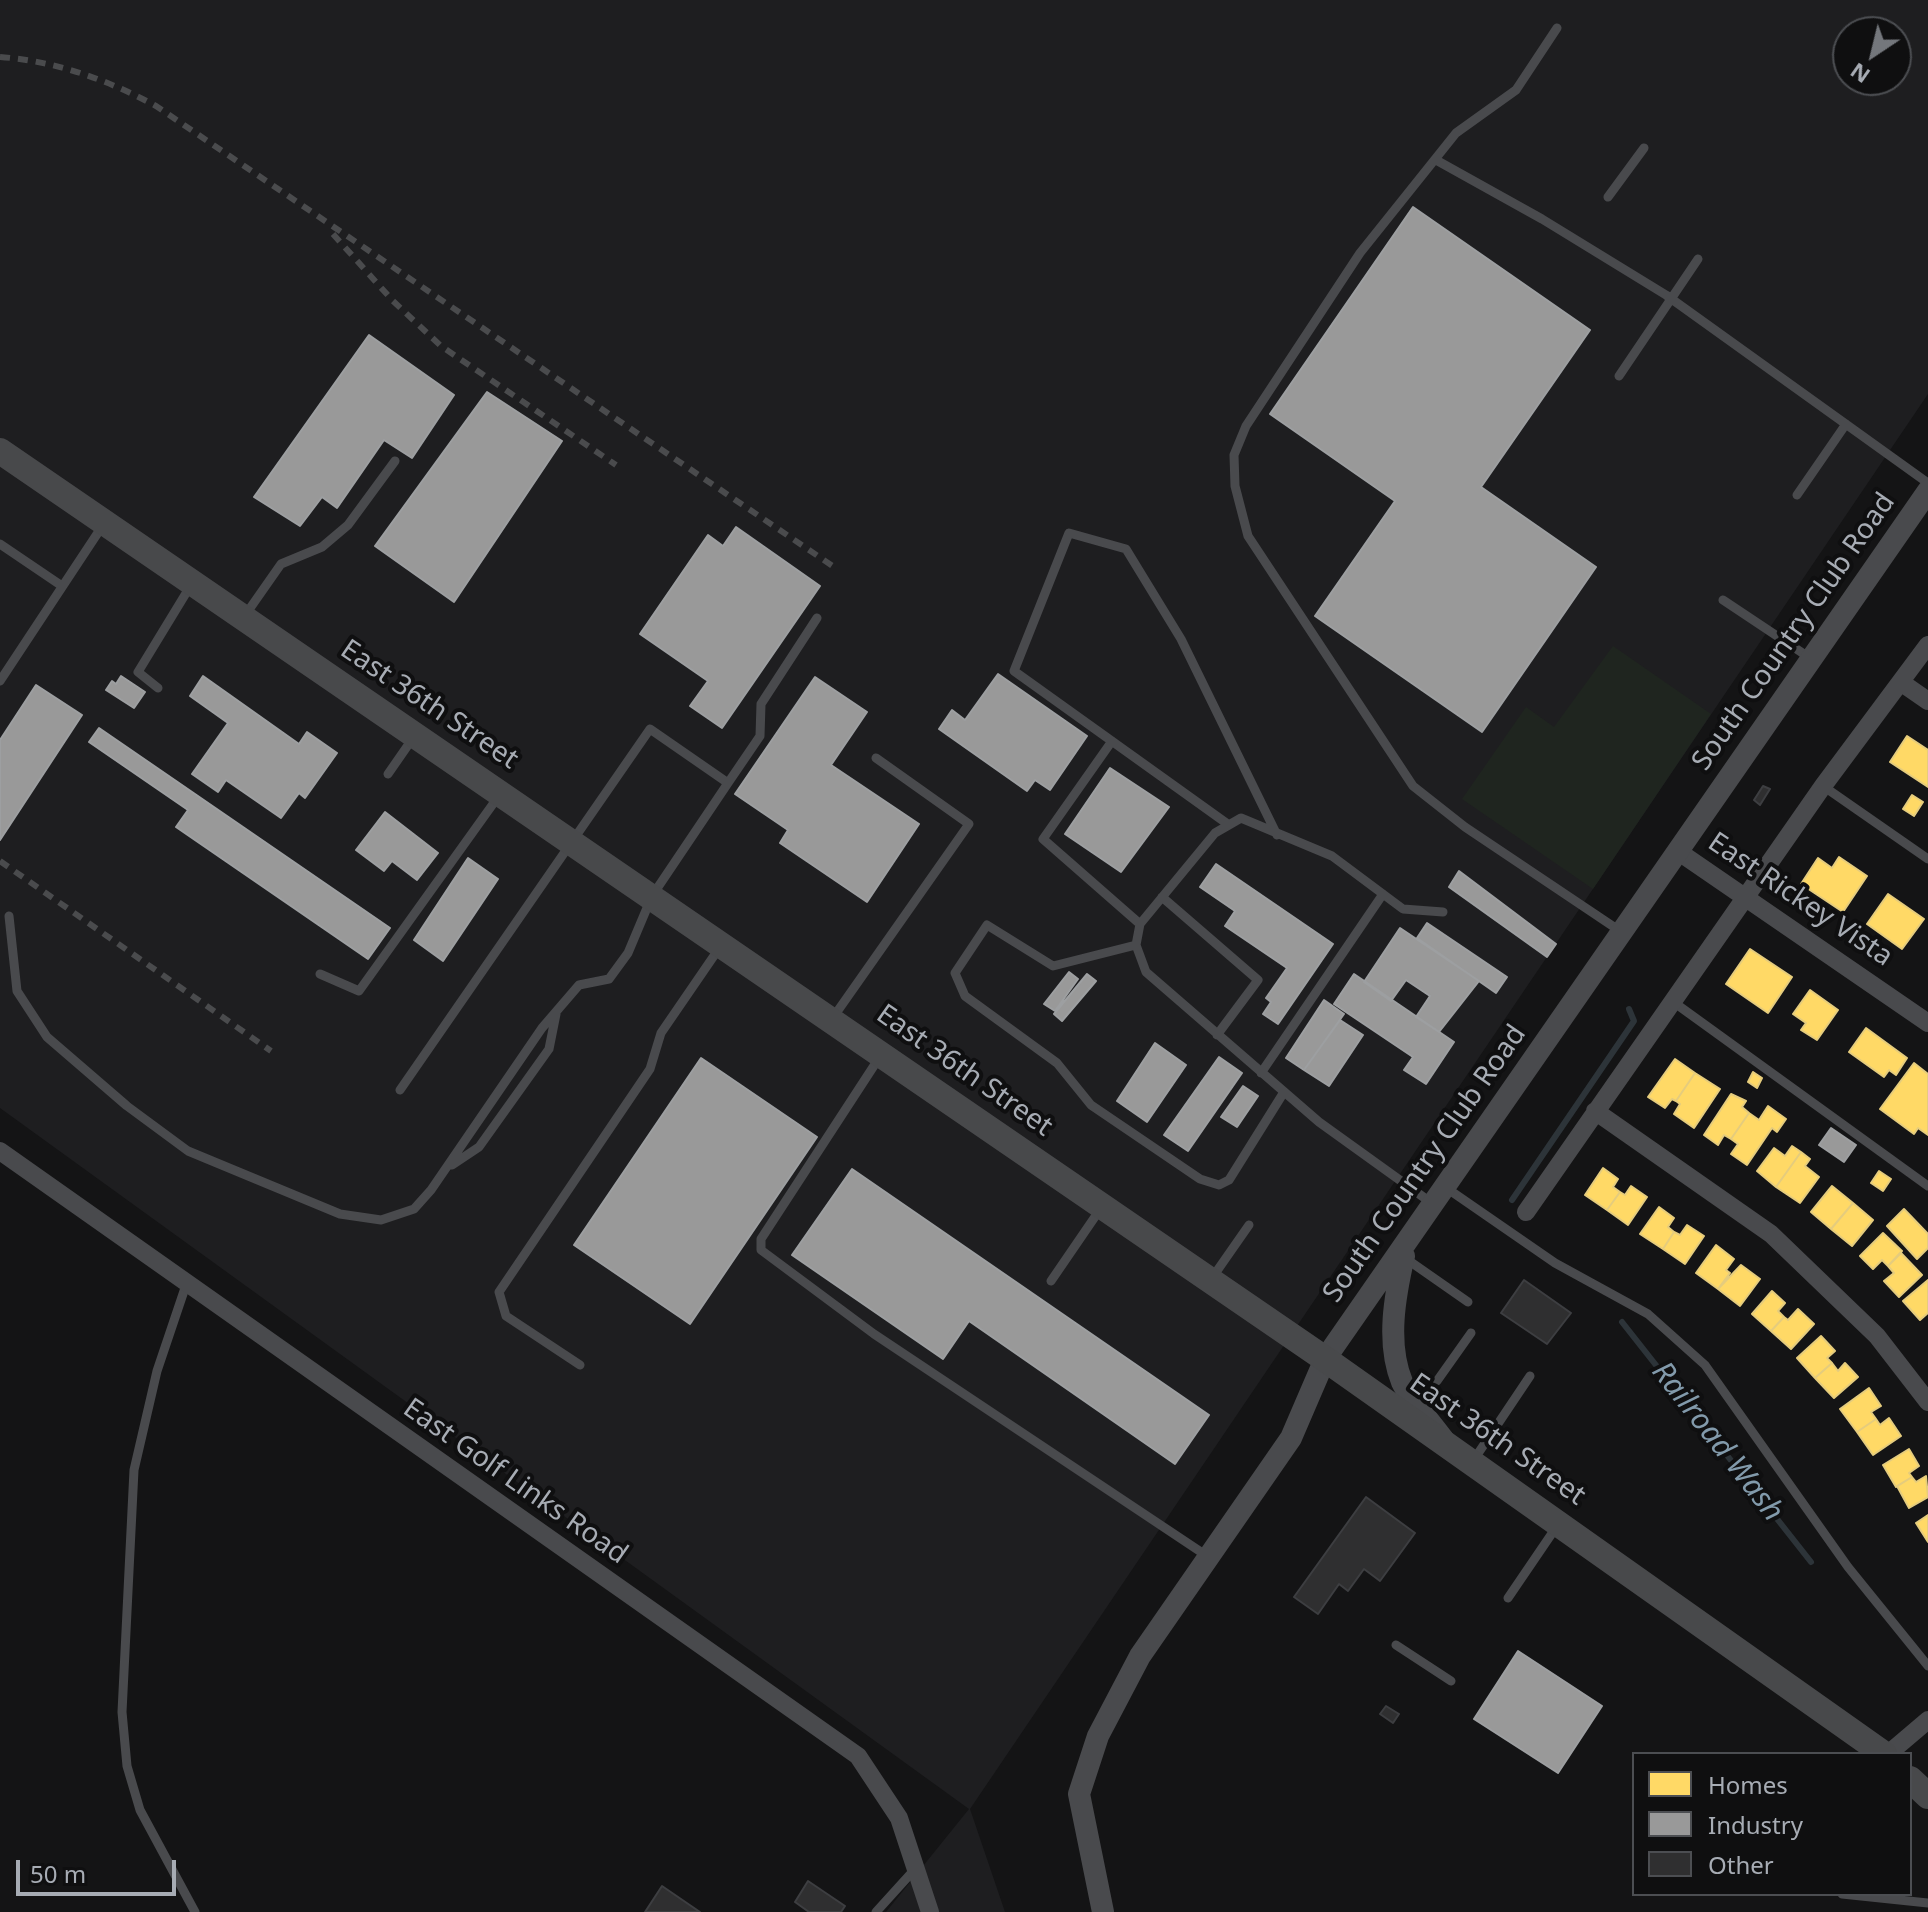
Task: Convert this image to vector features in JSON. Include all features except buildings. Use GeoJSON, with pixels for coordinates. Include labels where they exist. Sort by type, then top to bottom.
{"type":"FeatureCollection","features":[{"type":"Feature","properties":{"kind":"main road","name":"East 36th Street"},"geometry":{"type":"LineString","coordinates":[[0,451],[1473,1461],[1879,1752]]}},
{"type":"Feature","properties":{"kind":"main road"},"geometry":{"type":"LineString","coordinates":[[1912,1781],[1928,1796]]}},
{"type":"Feature","properties":{"kind":"street","name":"South Country Club Road"},"geometry":{"type":"LineString","coordinates":[[1103,1912],[1079,1794],[1098,1736],[1140,1656],[1291,1438],[1325,1359],[1405,1250],[1439,1196],[1928,491]]}},
{"type":"Feature","properties":{"kind":"street"},"geometry":{"type":"LineString","coordinates":[[1526,1212],[1671,1000],[1928,645]]}},
{"type":"Feature","properties":{"kind":"street"},"geometry":{"type":"LineString","coordinates":[[1902,683],[1928,701]]}},
{"type":"Feature","properties":{"kind":"street","name":"East Rickey Vista"},"geometry":{"type":"LineString","coordinates":[[1679,852],[1928,1023]]}},
{"type":"Feature","properties":{"kind":"street"},"geometry":{"type":"LineString","coordinates":[[1595,1111],[1771,1234],[1877,1336],[1928,1402]]}},
{"type":"Feature","properties":{"kind":"street","name":"East Golf Links Road"},"geometry":{"type":"LineString","coordinates":[[0,1151],[858,1756],[899,1818],[930,1912]]}},
{"type":"Feature","properties":{"kind":"street"},"geometry":{"type":"LineString","coordinates":[[1405,1250],[1397,1289],[1394,1335],[1402,1382],[1446,1443]]}},
{"type":"Feature","properties":{"kind":"street"},"geometry":{"type":"LineString","coordinates":[[1881,1752],[1928,1720]]}},
{"type":"Feature","properties":{"kind":"lane"},"geometry":{"type":"LineString","coordinates":[[1557,28],[1516,90],[1456,133],[1360,253],[1246,426],[1234,455],[1235,486],[1248,536],[1413,786],[1465,827],[1623,932]]}},
{"type":"Feature","properties":{"kind":"lane"},"geometry":{"type":"LineString","coordinates":[[1608,197],[1644,148]]}},
{"type":"Feature","properties":{"kind":"lane"},"geometry":{"type":"LineString","coordinates":[[1436,160],[1542,219],[1672,299],[1928,483]]}},
{"type":"Feature","properties":{"kind":"lane"},"geometry":{"type":"LineString","coordinates":[[1619,376],[1698,259]]}},
{"type":"Feature","properties":{"kind":"lane"},"geometry":{"type":"LineString","coordinates":[[1797,495],[1846,424]]}},
{"type":"Feature","properties":{"kind":"lane"},"geometry":{"type":"LineString","coordinates":[[244,617],[281,564],[314,552],[348,525],[395,461]]}},
{"type":"Feature","properties":{"kind":"lane"},"geometry":{"type":"LineString","coordinates":[[0,681],[105,522]]}},
{"type":"Feature","properties":{"kind":"lane"},"geometry":{"type":"LineString","coordinates":[[1229,825],[1014,671],[1069,533],[1126,549],[1181,639],[1277,835]]}},
{"type":"Feature","properties":{"kind":"lane"},"geometry":{"type":"LineString","coordinates":[[0,544],[62,586]]}},
{"type":"Feature","properties":{"kind":"lane"},"geometry":{"type":"LineString","coordinates":[[158,688],[138,672],[193,582]]}},
{"type":"Feature","properties":{"kind":"lane"},"geometry":{"type":"LineString","coordinates":[[1723,600],[1812,660]]}},
{"type":"Feature","properties":{"kind":"lane"},"geometry":{"type":"LineString","coordinates":[[9,916],[17,991],[47,1037],[127,1106],[188,1151],[340,1214],[381,1220],[414,1209],[557,1010],[579,985],[609,979],[628,953],[652,896],[760,736],[761,704],[817,618]]}},
{"type":"Feature","properties":{"kind":"lane"},"geometry":{"type":"LineString","coordinates":[[400,1090],[650,729],[728,783]]}},
{"type":"Feature","properties":{"kind":"lane"},"geometry":{"type":"LineString","coordinates":[[388,774],[415,735]]}},
{"type":"Feature","properties":{"kind":"lane"},"geometry":{"type":"LineString","coordinates":[[1112,741],[1043,839],[1140,924]]}},
{"type":"Feature","properties":{"kind":"lane"},"geometry":{"type":"LineString","coordinates":[[832,1019],[969,824],[876,758]]}},
{"type":"Feature","properties":{"kind":"lane"},"geometry":{"type":"LineString","coordinates":[[1823,786],[1928,859]]}},
{"type":"Feature","properties":{"kind":"lane"},"geometry":{"type":"LineString","coordinates":[[320,974],[359,991],[501,793]]}},
{"type":"Feature","properties":{"kind":"lane"},"geometry":{"type":"LineString","coordinates":[[1443,912],[1403,909],[1332,856],[1241,818],[1215,833],[1162,897],[1140,924],[1136,945],[1146,972],[1261,1073],[1382,1171],[1439,1196],[1648,1314],[1705,1365],[1848,1567],[1928,1666]]}},
{"type":"Feature","properties":{"kind":"lane"},"geometry":{"type":"LineString","coordinates":[[1261,1073],[1383,894]]}},
{"type":"Feature","properties":{"kind":"lane"},"geometry":{"type":"LineString","coordinates":[[1162,897],[1258,980],[1217,1035]]}},
{"type":"Feature","properties":{"kind":"lane"},"geometry":{"type":"LineString","coordinates":[[1136,945],[1053,966],[987,925],[955,973],[965,996],[1057,1063],[1091,1105],[1200,1179],[1219,1185],[1229,1180],[1284,1092]]}},
{"type":"Feature","properties":{"kind":"lane"},"geometry":{"type":"LineString","coordinates":[[580,1365],[506,1316],[499,1292],[650,1069],[661,1033],[722,944]]}},
{"type":"Feature","properties":{"kind":"lane"},"geometry":{"type":"LineString","coordinates":[[1671,1000],[1928,1186]]}},
{"type":"Feature","properties":{"kind":"lane"},"geometry":{"type":"LineString","coordinates":[[445,1169],[479,1147],[549,1049],[557,1010]]}},
{"type":"Feature","properties":{"kind":"lane"},"geometry":{"type":"LineString","coordinates":[[882,1053],[761,1239],[761,1250],[874,1334],[1210,1558]]}},
{"type":"Feature","properties":{"kind":"lane"},"geometry":{"type":"LineString","coordinates":[[1051,1281],[1103,1206]]}},
{"type":"Feature","properties":{"kind":"lane"},"geometry":{"type":"LineString","coordinates":[[1210,1280],[1249,1225]]}},
{"type":"Feature","properties":{"kind":"lane"},"geometry":{"type":"LineString","coordinates":[[1405,1250],[1468,1302]]}},
{"type":"Feature","properties":{"kind":"lane"},"geometry":{"type":"LineString","coordinates":[[186,1285],[161,1358],[134,1470],[122,1712],[127,1766],[140,1810],[195,1912]]}},
{"type":"Feature","properties":{"kind":"lane"},"geometry":{"type":"LineString","coordinates":[[1437,1381],[1471,1333]]}},
{"type":"Feature","properties":{"kind":"lane"},"geometry":{"type":"LineString","coordinates":[[1473,1461],[1530,1376]]}},
{"type":"Feature","properties":{"kind":"lane"},"geometry":{"type":"LineString","coordinates":[[1508,1598],[1559,1523]]}},
{"type":"Feature","properties":{"kind":"lane"},"geometry":{"type":"LineString","coordinates":[[1396,1645],[1451,1681]]}},
{"type":"Feature","properties":{"kind":"lane"},"geometry":{"type":"LineString","coordinates":[[876,1912],[917,1866]]}},
{"type":"Feature","properties":{"kind":"lane"},"geometry":{"type":"LineString","coordinates":[[1861,1896],[1928,1903]]}},
{"type":"Feature","properties":{"kind":"shaded area"},"geometry":{"type":"Polygon","coordinates":[[[0,0],[1928,0],[1928,394],[970,1809],[1005,1912],[886,1912],[969,1809],[0,1108],[0,0]]]}},
{"type":"Feature","properties":{"kind":"shaded area"},"geometry":{"type":"Polygon","coordinates":[[[1613,646],[1711,714],[1593,889],[1462,799],[1526,707],[1554,727],[1613,646]]]}},
{"type":"Feature","properties":{"kind":"waterway"},"geometry":{"type":"LineString","coordinates":[[1512,1200],[1634,1021],[1629,1009]]}},
{"type":"Feature","properties":{"kind":"waterway","name":"Railroad Wash"},"geometry":{"type":"LineString","coordinates":[[1622,1322],[1811,1562]]}},
{"type":"Feature","properties":{"kind":"railway"},"geometry":{"type":"LineString","coordinates":[[0,57],[81,73],[156,106],[837,569]]}},
{"type":"Feature","properties":{"kind":"railway"},"geometry":{"type":"LineString","coordinates":[[333,234],[393,301],[441,346],[616,465]]}},
{"type":"Feature","properties":{"kind":"railway"},"geometry":{"type":"LineString","coordinates":[[0,861],[271,1051]]}}]}
